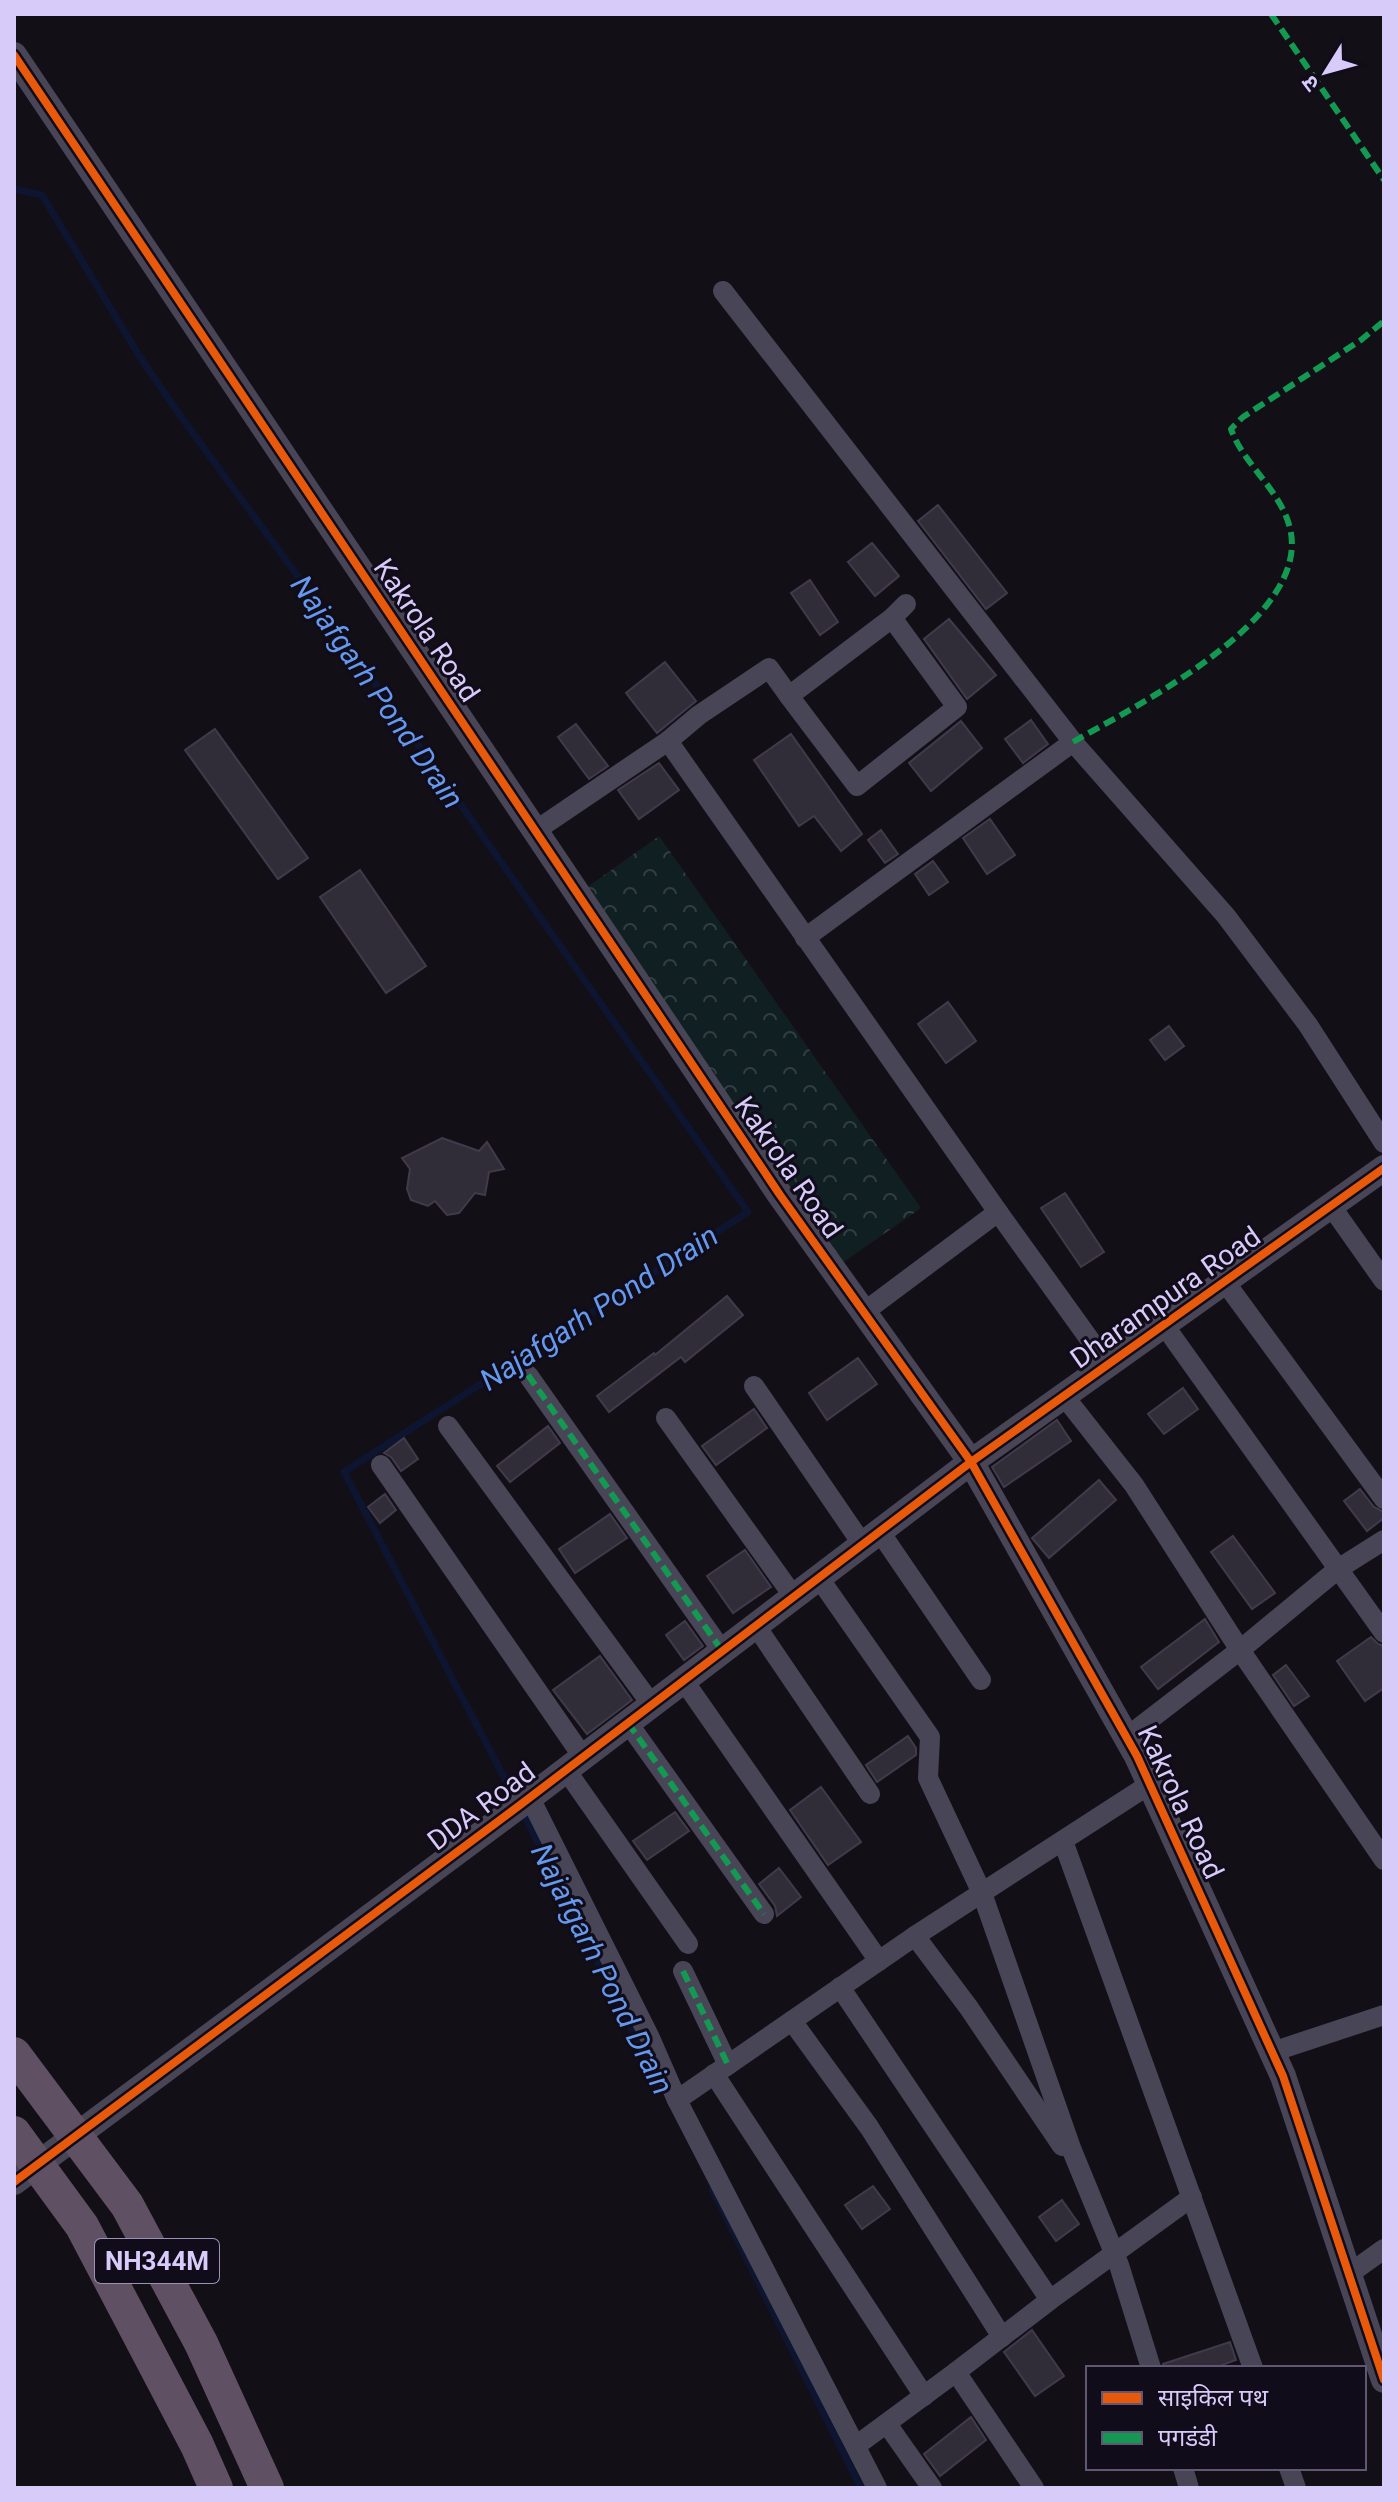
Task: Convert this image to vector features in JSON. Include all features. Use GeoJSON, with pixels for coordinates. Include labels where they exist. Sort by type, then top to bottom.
{"type":"FeatureCollection","features":[{"type":"Feature","properties":{"kind":"highway","name":"NH344M"},"geometry":{"type":"LineString","coordinates":[[14,2054],[127,2205],[201,2343],[267,2488]]}},
{"type":"Feature","properties":{"kind":"highway","name":"NH344M"},"geometry":{"type":"LineString","coordinates":[[14,2133],[82,2226],[197,2445],[216,2488]]}},
{"type":"Feature","properties":{"kind":"street","name":"Kakrola Road"},"geometry":{"type":"LineString","coordinates":[[14,55],[780,1195],[971,1462],[1127,1737],[1283,2076],[1384,2380]]}},
{"type":"Feature","properties":{"kind":"street"},"geometry":{"type":"LineString","coordinates":[[723,291],[1073,742],[1226,916],[1308,1025],[1384,1143]]}},
{"type":"Feature","properties":{"kind":"street"},"geometry":{"type":"LineString","coordinates":[[535,831],[769,668],[789,696],[857,786],[957,707],[899,611],[789,696]]}},
{"type":"Feature","properties":{"kind":"street"},"geometry":{"type":"LineString","coordinates":[[668,741],[1108,1365]]}},
{"type":"Feature","properties":{"kind":"street"},"geometry":{"type":"LineString","coordinates":[[805,938],[1073,742]]}},
{"type":"Feature","properties":{"kind":"street","name":"Dharampura Road"},"geometry":{"type":"LineString","coordinates":[[971,1462],[1384,1168]]}},
{"type":"Feature","properties":{"kind":"street"},"geometry":{"type":"LineString","coordinates":[[1331,1206],[1384,1281]]}},
{"type":"Feature","properties":{"kind":"street"},"geometry":{"type":"LineString","coordinates":[[864,1312],[998,1212]]}},
{"type":"Feature","properties":{"kind":"street"},"geometry":{"type":"LineString","coordinates":[[1225,1282],[1384,1499]]}},
{"type":"Feature","properties":{"kind":"street"},"geometry":{"type":"LineString","coordinates":[[1164,1325],[1384,1633]]}},
{"type":"Feature","properties":{"kind":"street"},"geometry":{"type":"LineString","coordinates":[[528,1375],[723,1652]]}},
{"type":"Feature","properties":{"kind":"street"},"geometry":{"type":"LineString","coordinates":[[754,1386],[981,1680]]}},
{"type":"Feature","properties":{"kind":"street"},"geometry":{"type":"LineString","coordinates":[[1064,1396],[1134,1485],[1240,1650],[1384,1860]]}},
{"type":"Feature","properties":{"kind":"street"},"geometry":{"type":"LineString","coordinates":[[666,1418],[794,1597]]}},
{"type":"Feature","properties":{"kind":"street"},"geometry":{"type":"LineString","coordinates":[[448,1426],[652,1705]]}},
{"type":"Feature","properties":{"kind":"street","name":"DDA Road"},"geometry":{"type":"LineString","coordinates":[[14,2182],[575,1764],[971,1462]]}},
{"type":"Feature","properties":{"kind":"street"},"geometry":{"type":"LineString","coordinates":[[381,1465],[688,1944]]}},
{"type":"Feature","properties":{"kind":"street"},"geometry":{"type":"LineString","coordinates":[[1127,1737],[1338,1569],[1384,1540]]}},
{"type":"Feature","properties":{"kind":"street"},"geometry":{"type":"LineString","coordinates":[[819,1578],[930,1737],[928,1778],[982,1893],[1082,2176],[1113,2252],[1150,2366]]}},
{"type":"Feature","properties":{"kind":"street"},"geometry":{"type":"LineString","coordinates":[[756,1626],[870,1794]]}},
{"type":"Feature","properties":{"kind":"street"},"geometry":{"type":"LineString","coordinates":[[684,1681],[879,1961]]}},
{"type":"Feature","properties":{"kind":"street"},"geometry":{"type":"LineString","coordinates":[[628,1723],[764,1914]]}},
{"type":"Feature","properties":{"kind":"street"},"geometry":{"type":"LineString","coordinates":[[677,2100],[915,1936],[1150,1784]]}},
{"type":"Feature","properties":{"kind":"street"},"geometry":{"type":"LineString","coordinates":[[520,1805],[650,2038],[677,2100],[877,2488]]}},
{"type":"Feature","properties":{"kind":"street"},"geometry":{"type":"LineString","coordinates":[[1063,1841],[1252,2366]]}},
{"type":"Feature","properties":{"kind":"street"},"geometry":{"type":"LineString","coordinates":[[915,1936],[969,2008],[1082,2176]]}},
{"type":"Feature","properties":{"kind":"street"},"geometry":{"type":"LineString","coordinates":[[683,1971],[721,2070],[924,2396]]}},
{"type":"Feature","properties":{"kind":"street"},"geometry":{"type":"LineString","coordinates":[[840,1987],[1050,2300]]}},
{"type":"Feature","properties":{"kind":"street"},"geometry":{"type":"LineString","coordinates":[[1272,2052],[1384,2015]]}},
{"type":"Feature","properties":{"kind":"street"},"geometry":{"type":"LineString","coordinates":[[792,2021],[869,2127],[1002,2337]]}},
{"type":"Feature","properties":{"kind":"street"},"geometry":{"type":"LineString","coordinates":[[857,2445],[1113,2252],[1192,2197]]}},
{"type":"Feature","properties":{"kind":"street"},"geometry":{"type":"LineString","coordinates":[[1349,2274],[1384,2249]]}},
{"type":"Feature","properties":{"kind":"street"},"geometry":{"type":"LineString","coordinates":[[956,2372],[1034,2488]]}},
{"type":"Feature","properties":{"kind":"street"},"geometry":{"type":"LineString","coordinates":[[887,2424],[932,2488]]}},
{"type":"Feature","properties":{"kind":"green space"},"geometry":{"type":"Polygon","coordinates":[[[659,836],[921,1208],[838,1266],[586,888],[659,836]]]}},
{"type":"Feature","properties":{"kind":"building"},"geometry":{"type":"Polygon","coordinates":[[[938,505],[1007,593],[986,609],[918,521],[938,505]]]}},
{"type":"Feature","properties":{"kind":"building"},"geometry":{"type":"Polygon","coordinates":[[[872,543],[899,576],[875,596],[848,562],[872,543]]]}},
{"type":"Feature","properties":{"kind":"building"},"geometry":{"type":"Polygon","coordinates":[[[810,580],[838,622],[820,635],[791,593],[810,580]]]}},
{"type":"Feature","properties":{"kind":"building"},"geometry":{"type":"Polygon","coordinates":[[[949,619],[996,675],[967,699],[924,639],[949,619]]]}},
{"type":"Feature","properties":{"kind":"building"},"geometry":{"type":"Polygon","coordinates":[[[665,662],[696,701],[657,733],[626,693],[665,662]]]}},
{"type":"Feature","properties":{"kind":"building"},"geometry":{"type":"Polygon","coordinates":[[[1031,720],[1048,744],[1023,763],[1005,739],[1031,720]]]}},
{"type":"Feature","properties":{"kind":"building"},"geometry":{"type":"Polygon","coordinates":[[[961,721],[982,748],[931,791],[909,763],[961,721]]]}},
{"type":"Feature","properties":{"kind":"building"},"geometry":{"type":"Polygon","coordinates":[[[576,724],[608,766],[589,779],[558,737],[576,724]]]}},
{"type":"Feature","properties":{"kind":"building"},"geometry":{"type":"Polygon","coordinates":[[[215,729],[308,858],[278,879],[185,750],[215,729]]]}},
{"type":"Feature","properties":{"kind":"building"},"geometry":{"type":"Polygon","coordinates":[[[791,734],[862,834],[841,851],[814,816],[799,826],[754,760],[791,734]]]}},
{"type":"Feature","properties":{"kind":"building"},"geometry":{"type":"Polygon","coordinates":[[[659,763],[679,790],[639,819],[618,790],[659,763]]]}},
{"type":"Feature","properties":{"kind":"building"},"geometry":{"type":"Polygon","coordinates":[[[990,819],[1015,855],[987,874],[963,838],[990,819]]]}},
{"type":"Feature","properties":{"kind":"building"},"geometry":{"type":"Polygon","coordinates":[[[881,830],[898,854],[885,863],[868,840],[881,830]]]}},
{"type":"Feature","properties":{"kind":"building"},"geometry":{"type":"Polygon","coordinates":[[[933,861],[948,882],[929,895],[915,874],[933,861]]]}},
{"type":"Feature","properties":{"kind":"building"},"geometry":{"type":"Polygon","coordinates":[[[360,870],[426,966],[386,993],[320,897],[360,870]]]}},
{"type":"Feature","properties":{"kind":"building"},"geometry":{"type":"Polygon","coordinates":[[[948,1002],[976,1041],[946,1063],[918,1024],[948,1002]]]}},
{"type":"Feature","properties":{"kind":"building"},"geometry":{"type":"Polygon","coordinates":[[[1169,1026],[1184,1046],[1165,1060],[1150,1040],[1169,1026]]]}},
{"type":"Feature","properties":{"kind":"building"},"geometry":{"type":"Polygon","coordinates":[[[442,1138],[479,1151],[487,1142],[504,1169],[489,1172],[485,1195],[475,1193],[459,1213],[447,1215],[435,1201],[428,1206],[411,1200],[407,1189],[410,1169],[402,1158],[442,1138]]]}},
{"type":"Feature","properties":{"kind":"building"},"geometry":{"type":"Polygon","coordinates":[[[1065,1193],[1104,1252],[1081,1267],[1041,1208],[1065,1193]]]}},
{"type":"Feature","properties":{"kind":"building"},"geometry":{"type":"Polygon","coordinates":[[[727,1296],[743,1315],[685,1362],[681,1357],[609,1412],[597,1396],[655,1355],[727,1296]]]}},
{"type":"Feature","properties":{"kind":"building"},"geometry":{"type":"Polygon","coordinates":[[[858,1358],[877,1384],[827,1420],[809,1393],[858,1358]]]}},
{"type":"Feature","properties":{"kind":"building"},"geometry":{"type":"Polygon","coordinates":[[[1183,1388],[1198,1409],[1164,1434],[1148,1414],[1183,1388]]]}},
{"type":"Feature","properties":{"kind":"building"},"geometry":{"type":"Polygon","coordinates":[[[754,1409],[767,1428],[716,1465],[702,1446],[754,1409]]]}},
{"type":"Feature","properties":{"kind":"building"},"geometry":{"type":"Polygon","coordinates":[[[1057,1420],[1071,1441],[1004,1487],[992,1467],[1057,1420]]]}},
{"type":"Feature","properties":{"kind":"building"},"geometry":{"type":"Polygon","coordinates":[[[548,1426],[560,1443],[510,1482],[497,1466],[548,1426]]]}},
{"type":"Feature","properties":{"kind":"building"},"geometry":{"type":"Polygon","coordinates":[[[404,1438],[418,1459],[401,1471],[384,1453],[404,1438]]]}},
{"type":"Feature","properties":{"kind":"building"},"geometry":{"type":"Polygon","coordinates":[[[1099,1480],[1116,1500],[1049,1558],[1032,1538],[1099,1480]]]}},
{"type":"Feature","properties":{"kind":"building"},"geometry":{"type":"Polygon","coordinates":[[[1360,1489],[1374,1507],[1384,1512],[1384,1518],[1367,1531],[1344,1501],[1360,1489]]]}},
{"type":"Feature","properties":{"kind":"building"},"geometry":{"type":"Polygon","coordinates":[[[385,1494],[396,1510],[380,1523],[368,1507],[385,1494]]]}},
{"type":"Feature","properties":{"kind":"building"},"geometry":{"type":"Polygon","coordinates":[[[610,1514],[627,1538],[575,1573],[559,1549],[610,1514]]]}},
{"type":"Feature","properties":{"kind":"building"},"geometry":{"type":"Polygon","coordinates":[[[1233,1536],[1275,1593],[1252,1609],[1211,1552],[1233,1536]]]}},
{"type":"Feature","properties":{"kind":"building"},"geometry":{"type":"Polygon","coordinates":[[[745,1550],[771,1587],[733,1613],[707,1576],[745,1550]]]}},
{"type":"Feature","properties":{"kind":"building"},"geometry":{"type":"Polygon","coordinates":[[[1205,1619],[1219,1642],[1158,1689],[1141,1667],[1205,1619]]]}},
{"type":"Feature","properties":{"kind":"building"},"geometry":{"type":"Polygon","coordinates":[[[685,1621],[703,1646],[684,1660],[666,1635],[685,1621]]]}},
{"type":"Feature","properties":{"kind":"building"},"geometry":{"type":"Polygon","coordinates":[[[1371,1637],[1384,1646],[1384,1688],[1365,1701],[1337,1661],[1371,1637]]]}},
{"type":"Feature","properties":{"kind":"building"},"geometry":{"type":"Polygon","coordinates":[[[600,1656],[632,1700],[587,1734],[553,1690],[600,1656]]]}},
{"type":"Feature","properties":{"kind":"building"},"geometry":{"type":"Polygon","coordinates":[[[1286,1665],[1309,1696],[1294,1706],[1273,1675],[1286,1665]]]}},
{"type":"Feature","properties":{"kind":"building"},"geometry":{"type":"Polygon","coordinates":[[[908,1736],[916,1748],[916,1755],[877,1782],[866,1765],[908,1736]]]}},
{"type":"Feature","properties":{"kind":"building"},"geometry":{"type":"Polygon","coordinates":[[[821,1787],[861,1842],[828,1865],[790,1810],[821,1787]]]}},
{"type":"Feature","properties":{"kind":"building"},"geometry":{"type":"Polygon","coordinates":[[[675,1812],[689,1831],[647,1860],[633,1841],[675,1812]]]}},
{"type":"Feature","properties":{"kind":"building"},"geometry":{"type":"Polygon","coordinates":[[[779,1868],[801,1897],[777,1916],[775,1906],[759,1884],[779,1868]]]}},
{"type":"Feature","properties":{"kind":"building"},"geometry":{"type":"Polygon","coordinates":[[[873,2186],[890,2209],[862,2229],[845,2205],[873,2186]]]}},
{"type":"Feature","properties":{"kind":"building"},"geometry":{"type":"Polygon","coordinates":[[[1062,2200],[1079,2224],[1056,2241],[1039,2217],[1062,2200]]]}},
{"type":"Feature","properties":{"kind":"building"},"geometry":{"type":"Polygon","coordinates":[[[1032,2330],[1064,2376],[1035,2396],[1004,2352],[1032,2330]]]}},
{"type":"Feature","properties":{"kind":"building"},"geometry":{"type":"Polygon","coordinates":[[[1230,2342],[1236,2360],[1220,2366],[1163,2364],[1230,2342]]]}},
{"type":"Feature","properties":{"kind":"building"},"geometry":{"type":"Polygon","coordinates":[[[971,2417],[986,2440],[940,2476],[924,2454],[971,2417]]]}},
{"type":"Feature","properties":{"kind":"waterway","name":"Najafgarh Pond Drain"},"geometry":{"type":"LineString","coordinates":[[14,189],[42,195],[140,357],[179,414],[343,638],[748,1212],[344,1472],[516,1800]]}},
{"type":"Feature","properties":{"kind":"waterway","name":"Najafgarh Pond Drain"},"geometry":{"type":"LineString","coordinates":[[522,1811],[658,2082]]}},
{"type":"Feature","properties":{"kind":"waterway","name":"Najafgarh Pond Drain"},"geometry":{"type":"LineString","coordinates":[[712,2189],[861,2488]]}},
{"type":"Feature","properties":{"kind":"marked path"},"geometry":{"type":"LineString","coordinates":[[1271,14],[1384,180]]}},
{"type":"Feature","properties":{"kind":"marked path"},"geometry":{"type":"LineString","coordinates":[[1073,742],[1176,682],[1214,655],[1248,626],[1274,595],[1290,562],[1290,528],[1278,501],[1244,454],[1231,429],[1243,417],[1361,340],[1384,321]]}},
{"type":"Feature","properties":{"kind":"marked path"},"geometry":{"type":"LineString","coordinates":[[528,1375],[723,1652]]}},
{"type":"Feature","properties":{"kind":"marked path"},"geometry":{"type":"LineString","coordinates":[[628,1723],[764,1914]]}},
{"type":"Feature","properties":{"kind":"marked path"},"geometry":{"type":"LineString","coordinates":[[683,1971],[728,2065]]}},
{"type":"Feature","properties":{"kind":"cycle path"},"geometry":{"type":"LineString","coordinates":[[14,55],[780,1195],[971,1462],[1137,1756],[1283,2076],[1384,2380]]}},
{"type":"Feature","properties":{"kind":"cycle path"},"geometry":{"type":"LineString","coordinates":[[14,2182],[520,1805],[971,1462],[1384,1168]]}}]}
